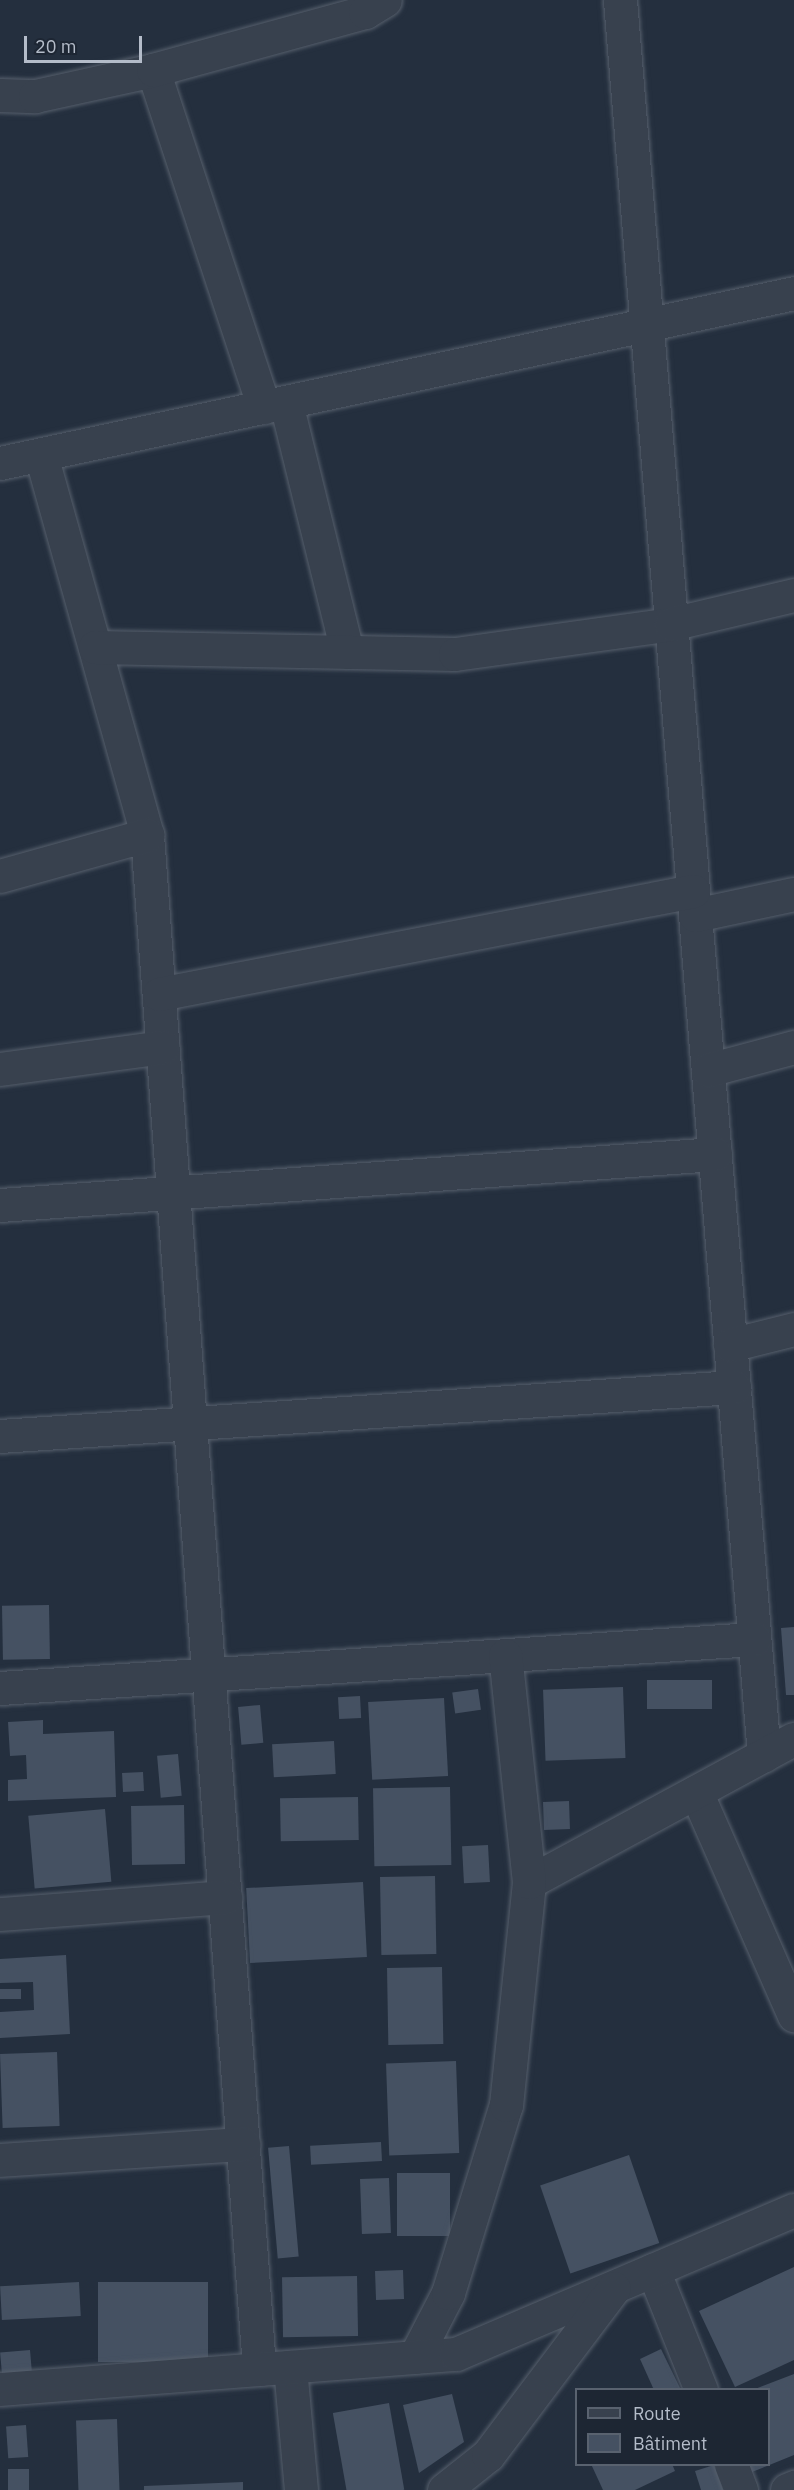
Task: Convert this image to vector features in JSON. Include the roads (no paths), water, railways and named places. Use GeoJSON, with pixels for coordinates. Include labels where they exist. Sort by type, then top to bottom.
{"type":"FeatureCollection","features":[{"type":"Feature","properties":{"kind":"street"},"geometry":{"type":"LineString","coordinates":[[0,95],[36,96],[153,70],[365,12],[385,0]]}},
{"type":"Feature","properties":{"kind":"street"},"geometry":{"type":"LineString","coordinates":[[620,0],[764,1755]]}},
{"type":"Feature","properties":{"kind":"street"},"geometry":{"type":"LineString","coordinates":[[153,70],[275,405],[347,652]]}},
{"type":"Feature","properties":{"kind":"street"},"geometry":{"type":"LineString","coordinates":[[0,463],[794,293]]}},
{"type":"Feature","properties":{"kind":"street"},"geometry":{"type":"LineString","coordinates":[[41,455],[147,835],[243,2144],[275,2368],[302,2490]]}},
{"type":"Feature","properties":{"kind":"street"},"geometry":{"type":"LineString","coordinates":[[95,647],[455,654],[671,624],[794,595]]}},
{"type":"Feature","properties":{"kind":"street"},"geometry":{"type":"LineString","coordinates":[[0,876],[147,835]]}},
{"type":"Feature","properties":{"kind":"street"},"geometry":{"type":"LineString","coordinates":[[159,994],[694,903],[794,894]]}},
{"type":"Feature","properties":{"kind":"street"},"geometry":{"type":"LineString","coordinates":[[0,1069],[163,1047]]}},
{"type":"Feature","properties":{"kind":"street"},"geometry":{"type":"LineString","coordinates":[[708,1070],[794,1047]]}},
{"type":"Feature","properties":{"kind":"street"},"geometry":{"type":"LineString","coordinates":[[0,1205],[715,1154]]}},
{"type":"Feature","properties":{"kind":"street"},"geometry":{"type":"LineString","coordinates":[[730,1345],[794,1329]]}},
{"type":"Feature","properties":{"kind":"street"},"geometry":{"type":"LineString","coordinates":[[0,1436],[734,1387]]}},
{"type":"Feature","properties":{"kind":"street"},"geometry":{"type":"LineString","coordinates":[[0,1689],[754,1638]]}},
{"type":"Feature","properties":{"kind":"street"},"geometry":{"type":"LineString","coordinates":[[415,2357],[448,2293],[506,2105],[529,1882],[505,1655]]}},
{"type":"Feature","properties":{"kind":"street"},"geometry":{"type":"LineString","coordinates":[[529,1882],[794,1739]]}},
{"type":"Feature","properties":{"kind":"street"},"geometry":{"type":"LineString","coordinates":[[696,1792],[794,2015]]}},
{"type":"Feature","properties":{"kind":"street"},"geometry":{"type":"LineString","coordinates":[[0,1914],[225,1898]]}},
{"type":"Feature","properties":{"kind":"street"},"geometry":{"type":"LineString","coordinates":[[0,2160],[243,2144]]}},
{"type":"Feature","properties":{"kind":"street"},"geometry":{"type":"LineString","coordinates":[[0,2389],[456,2354],[794,2210]]}},
{"type":"Feature","properties":{"kind":"street"},"geometry":{"type":"LineString","coordinates":[[653,2270],[700,2388]]}},
{"type":"Feature","properties":{"kind":"street"},"geometry":{"type":"LineString","coordinates":[[444,2490],[488,2455],[615,2286]]}},
{"type":"Feature","properties":{"kind":"street"},"geometry":{"type":"LineString","coordinates":[[732,2466],[741,2490]]}},
{"type":"Feature","properties":{"kind":"street"},"geometry":{"type":"LineString","coordinates":[[787,2490],[794,2487]]}}]}
